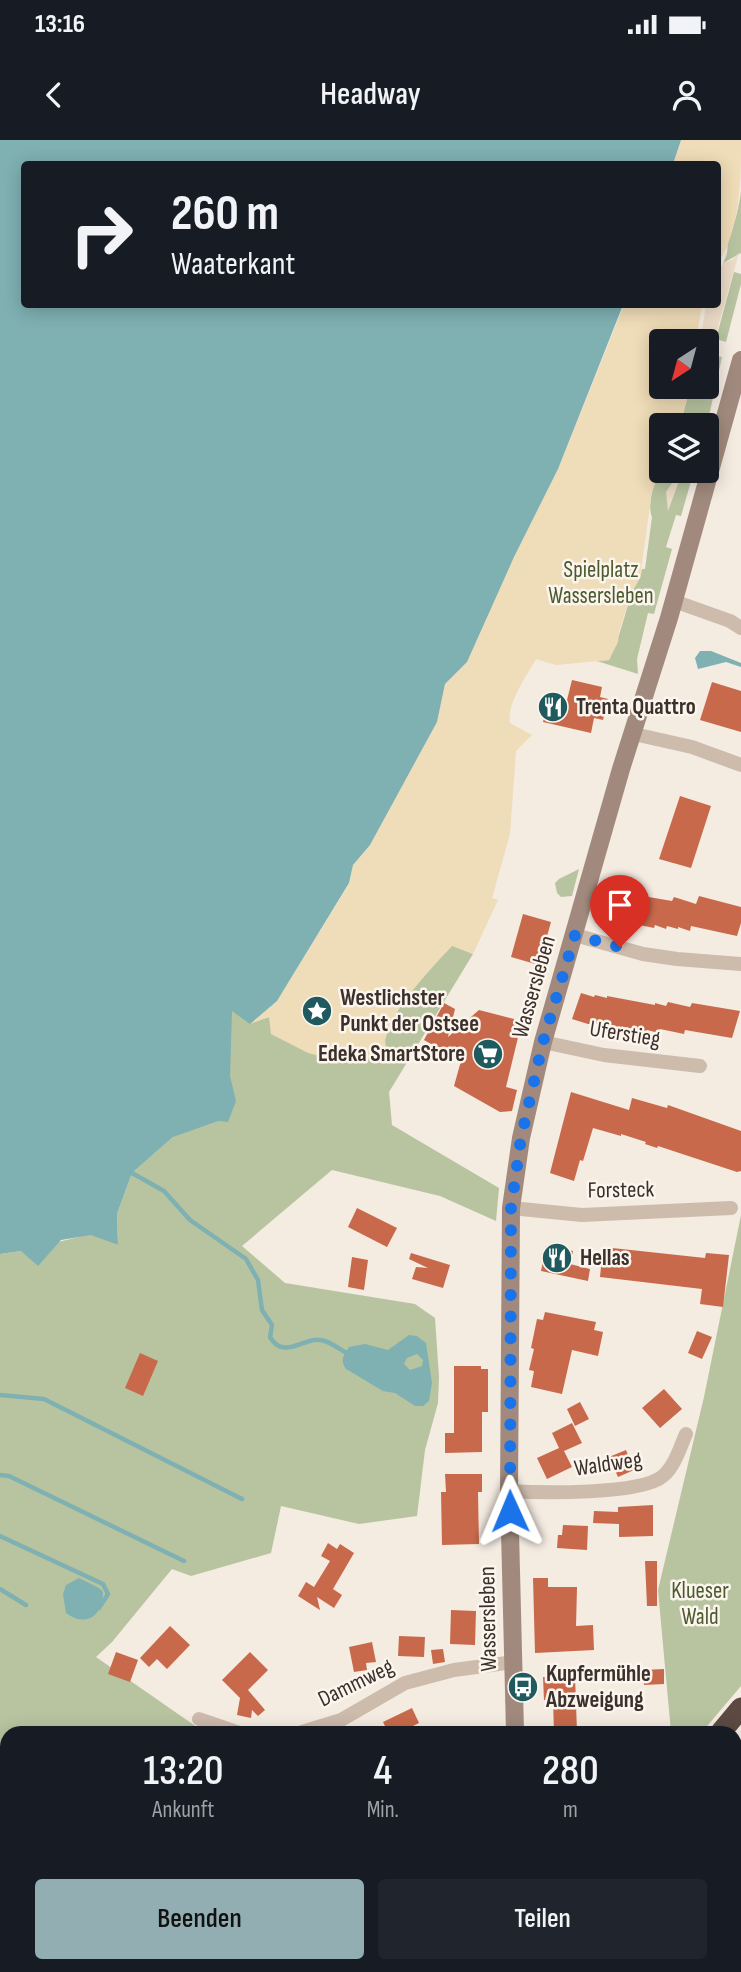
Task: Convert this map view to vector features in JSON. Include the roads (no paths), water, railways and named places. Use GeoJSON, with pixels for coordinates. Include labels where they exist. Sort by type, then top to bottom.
{"type":"FeatureCollection","features":[{"type":"Feature","properties":{"kind":"highway"},"geometry":{"type":"LineString","coordinates":[[726,1726],[741,1708]]}},
{"type":"Feature","properties":{"kind":"street","name":"Wassersleben"},"geometry":{"type":"LineString","coordinates":[[515,1726],[509,1491],[511,1208],[521,1138],[543,1042],[621,769],[674,601],[741,360]]}},
{"type":"Feature","properties":{"kind":"street"},"geometry":{"type":"LineString","coordinates":[[674,601],[730,621],[741,628]]}},
{"type":"Feature","properties":{"kind":"street"},"geometry":{"type":"LineString","coordinates":[[634,734],[692,747],[741,765]]}},
{"type":"Feature","properties":{"kind":"street"},"geometry":{"type":"LineString","coordinates":[[575,935],[643,954],[741,964]]}},
{"type":"Feature","properties":{"kind":"street","name":"Uferstieg"},"geometry":{"type":"LineString","coordinates":[[543,1042],[604,1055],[700,1066]]}},
{"type":"Feature","properties":{"kind":"street","name":"Forsteck"},"geometry":{"type":"LineString","coordinates":[[511,1208],[582,1215],[732,1208]]}},
{"type":"Feature","properties":{"kind":"street","name":"Waldweg"},"geometry":{"type":"LineString","coordinates":[[509,1491],[568,1493],[653,1482],[664,1476],[673,1463],[686,1434]]}},
{"type":"Feature","properties":{"kind":"street","name":"Dammweg"},"geometry":{"type":"LineString","coordinates":[[322,1726],[341,1720],[405,1683],[454,1670],[514,1662]]}},
{"type":"Feature","properties":{"kind":"street"},"geometry":{"type":"LineString","coordinates":[[199,1719],[219,1726]]}},
{"type":"Feature","properties":{"kind":"water"},"geometry":{"type":"Polygon","coordinates":[[[0,140],[681,140],[674,161],[21,161],[21,308],[622,308],[558,469],[514,557],[467,662],[445,684],[437,722],[370,845],[353,865],[349,883],[277,1001],[250,1024],[232,1011],[230,1076],[236,1101],[228,1122],[218,1121],[173,1137],[132,1173],[117,1214],[118,1245],[91,1235],[61,1240],[38,1266],[21,1251],[0,1254],[0,140]]]}},
{"type":"Feature","properties":{"kind":"water"},"geometry":{"type":"Polygon","coordinates":[[[700,651],[711,651],[741,663],[741,667],[726,662],[698,669],[695,658],[700,651]]]}},
{"type":"Feature","properties":{"kind":"water"},"geometry":{"type":"Polygon","coordinates":[[[409,1335],[417,1336],[426,1343],[432,1383],[429,1401],[423,1406],[415,1406],[395,1393],[383,1391],[346,1369],[343,1363],[349,1347],[365,1344],[388,1350],[409,1335]],[[417,1354],[407,1358],[404,1364],[410,1370],[422,1366],[423,1360],[417,1354]]]}},
{"type":"Feature","properties":{"kind":"water"},"geometry":{"type":"Polygon","coordinates":[[[79,1578],[103,1592],[97,1613],[86,1619],[66,1613],[63,1594],[66,1585],[79,1578]]]}},
{"type":"Feature","properties":{"kind":"waterway"},"geometry":{"type":"LineString","coordinates":[[132,1173],[164,1191],[190,1220],[246,1259],[258,1280],[262,1310],[272,1325],[270,1337],[275,1343],[285,1348],[322,1340],[345,1352]]}},
{"type":"Feature","properties":{"kind":"waterway"},"geometry":{"type":"LineString","coordinates":[[0,1395],[44,1399],[242,1499]]}},
{"type":"Feature","properties":{"kind":"waterway"},"geometry":{"type":"LineString","coordinates":[[0,1475],[9,1476],[184,1561]]}},
{"type":"Feature","properties":{"kind":"waterway"},"geometry":{"type":"LineString","coordinates":[[0,1536],[103,1584],[108,1594],[99,1608]]}},
{"type":"Feature","properties":{"kind":"waterway"},"geometry":{"type":"LineString","coordinates":[[0,1589],[26,1605]]}},
{"type":"Feature","properties":{"kind":"place","name":"Trenta Quattro"},"geometry":{"type":"Point","coordinates":[553,707]}},
{"type":"Feature","properties":{"kind":"place","name":"Westlichster Punkt der Ostsee"},"geometry":{"type":"Point","coordinates":[317,1011]}},
{"type":"Feature","properties":{"kind":"place","name":"Edeka SmartStore"},"geometry":{"type":"Point","coordinates":[488,1054]}},
{"type":"Feature","properties":{"kind":"place","name":"Hellas"},"geometry":{"type":"Point","coordinates":[557,1258]}},
{"type":"Feature","properties":{"kind":"place","name":"Kupfermühle Abzweigung"},"geometry":{"type":"Point","coordinates":[523,1687]}},
{"type":"Feature","properties":{"kind":"park label","name":"Spielplatz Wassersleben"},"geometry":{"type":"Point","coordinates":[601,583]}},
{"type":"Feature","properties":{"kind":"park label","name":"Klueser Wald"},"geometry":{"type":"Point","coordinates":[700,1604]}}]}
